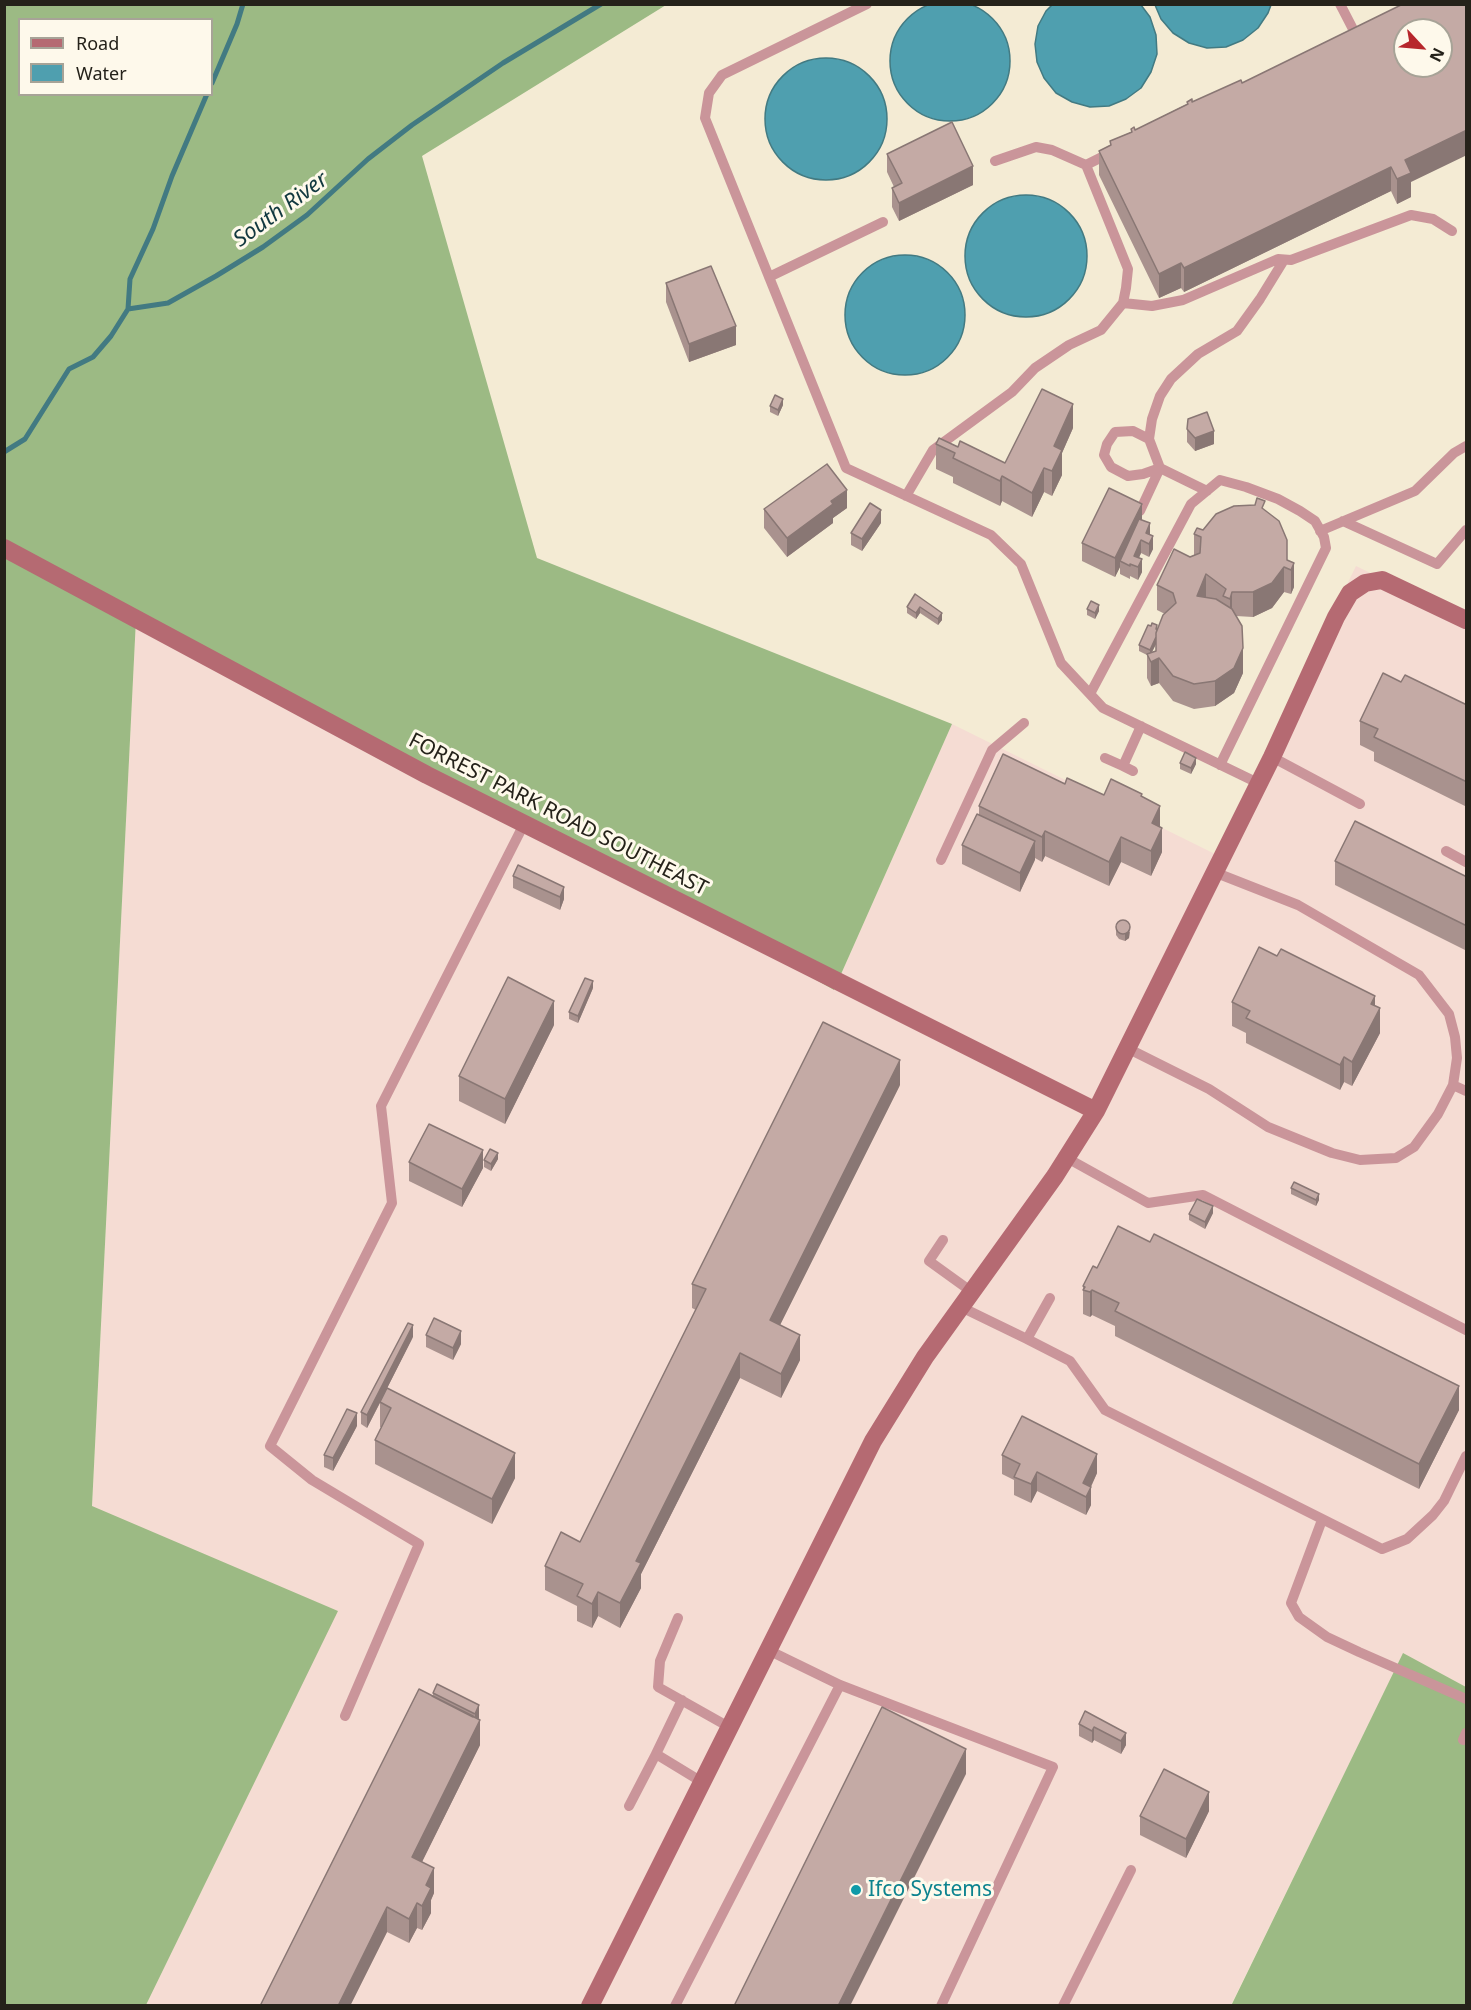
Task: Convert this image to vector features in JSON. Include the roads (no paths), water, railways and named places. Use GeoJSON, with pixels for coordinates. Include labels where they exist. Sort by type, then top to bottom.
{"type":"FeatureCollection","features":[{"type":"Feature","properties":{"kind":"street","name":"FORREST PARK ROAD SOUTHEAST"},"geometry":{"type":"LineString","coordinates":[[4,548],[427,775],[1096,1111]]}},
{"type":"Feature","properties":{"kind":"street"},"geometry":{"type":"LineString","coordinates":[[590,2006],[873,1441],[925,1357],[1066,1158],[1096,1111],[1272,757],[1336,617],[1350,593],[1365,583],[1382,580],[1467,620]]}},
{"type":"Feature","properties":{"kind":"lane"},"geometry":{"type":"LineString","coordinates":[[867,4],[722,75],[710,93],[705,118],[846,468],[991,535],[1021,564],[1061,663],[1103,708],[1258,783]]}},
{"type":"Feature","properties":{"kind":"lane"},"geometry":{"type":"LineString","coordinates":[[1340,4],[1355,33]]}},
{"type":"Feature","properties":{"kind":"lane"},"geometry":{"type":"LineString","coordinates":[[1086,165],[1127,144]]}},
{"type":"Feature","properties":{"kind":"lane"},"geometry":{"type":"LineString","coordinates":[[906,496],[933,450],[1012,392],[1035,368],[1069,345],[1101,330],[1123,303],[1128,269],[1086,165],[1052,150],[1036,147],[995,161]]}},
{"type":"Feature","properties":{"kind":"lane"},"geometry":{"type":"LineString","coordinates":[[1123,303],[1152,306],[1183,300],[1278,259],[1291,260],[1411,215],[1433,219],[1452,231]]}},
{"type":"Feature","properties":{"kind":"lane"},"geometry":{"type":"LineString","coordinates":[[769,277],[883,222]]}},
{"type":"Feature","properties":{"kind":"lane"},"geometry":{"type":"LineString","coordinates":[[1207,491],[1160,468],[1149,439],[1152,419],[1160,396],[1171,380],[1198,354],[1237,331],[1284,260]]}},
{"type":"Feature","properties":{"kind":"lane"},"geometry":{"type":"LineString","coordinates":[[1149,439],[1133,431],[1115,432],[1107,444],[1104,455],[1111,467],[1128,476],[1160,468]]}},
{"type":"Feature","properties":{"kind":"lane"},"geometry":{"type":"LineString","coordinates":[[1320,531],[1415,491],[1455,453],[1467,446]]}},
{"type":"Feature","properties":{"kind":"lane"},"geometry":{"type":"LineString","coordinates":[[1140,511],[1160,468]]}},
{"type":"Feature","properties":{"kind":"lane"},"geometry":{"type":"LineString","coordinates":[[1090,694],[1191,504],[1220,480],[1278,499],[1300,511],[1315,521],[1326,548],[1220,765]]}},
{"type":"Feature","properties":{"kind":"lane"},"geometry":{"type":"LineString","coordinates":[[1343,521],[1437,564],[1467,530]]}},
{"type":"Feature","properties":{"kind":"lane"},"geometry":{"type":"LineString","coordinates":[[941,860],[992,750],[1024,723]]}},
{"type":"Feature","properties":{"kind":"lane"},"geometry":{"type":"LineString","coordinates":[[1105,758],[1128,769],[1141,726]]}},
{"type":"Feature","properties":{"kind":"lane"},"geometry":{"type":"LineString","coordinates":[[1272,757],[1360,804]]}},
{"type":"Feature","properties":{"kind":"lane"},"geometry":{"type":"LineString","coordinates":[[345,1716],[419,1544],[312,1480],[270,1446],[392,1203],[381,1106],[524,824]]}},
{"type":"Feature","properties":{"kind":"lane"},"geometry":{"type":"LineString","coordinates":[[1446,851],[1467,862]]}},
{"type":"Feature","properties":{"kind":"lane"},"geometry":{"type":"LineString","coordinates":[[1127,1048],[1209,1089],[1268,1127],[1332,1153],[1360,1160],[1396,1158],[1414,1147],[1438,1114],[1453,1084],[1457,1058],[1449,1014],[1419,975],[1298,905],[1215,872]]}},
{"type":"Feature","properties":{"kind":"lane"},"geometry":{"type":"LineString","coordinates":[[1453,1084],[1467,1091]]}},
{"type":"Feature","properties":{"kind":"lane"},"geometry":{"type":"LineString","coordinates":[[1066,1158],[1148,1203],[1203,1195],[1467,1330]]}},
{"type":"Feature","properties":{"kind":"lane"},"geometry":{"type":"LineString","coordinates":[[943,1240],[929,1261],[966,1300],[1027,1339],[1070,1361],[1105,1410],[1382,1550],[1407,1539],[1433,1515],[1444,1500],[1467,1456]]}},
{"type":"Feature","properties":{"kind":"lane"},"geometry":{"type":"LineString","coordinates":[[1027,1339],[1050,1298]]}},
{"type":"Feature","properties":{"kind":"lane"},"geometry":{"type":"LineString","coordinates":[[1322,1520],[1291,1603],[1299,1617],[1327,1636],[1359,1652],[1467,1699]]}},
{"type":"Feature","properties":{"kind":"lane"},"geometry":{"type":"LineString","coordinates":[[678,1618],[660,1661],[658,1687],[729,1727]]}},
{"type":"Feature","properties":{"kind":"lane"},"geometry":{"type":"LineString","coordinates":[[768,1650],[840,1685],[1053,1767],[941,2006]]}},
{"type":"Feature","properties":{"kind":"lane"},"geometry":{"type":"LineString","coordinates":[[675,2006],[840,1685]]}},
{"type":"Feature","properties":{"kind":"lane"},"geometry":{"type":"LineString","coordinates":[[629,1806],[682,1700]]}},
{"type":"Feature","properties":{"kind":"lane"},"geometry":{"type":"LineString","coordinates":[[656,1754],[702,1782]]}},
{"type":"Feature","properties":{"kind":"lane"},"geometry":{"type":"LineString","coordinates":[[1063,2006],[1131,1870]]}},
{"type":"Feature","properties":{"kind":"water"},"geometry":{"type":"Polygon","coordinates":[[[950,1],[973,5],[993,18],[1006,38],[1010,61],[1006,84],[993,104],[973,117],[950,121],[927,117],[907,104],[894,84],[890,61],[894,38],[907,18],[927,5],[950,1]]]}},
{"type":"Feature","properties":{"kind":"water"},"geometry":{"type":"Polygon","coordinates":[[[1052,5],[1141,5],[1150,17],[1156,35],[1157,54],[1151,72],[1141,88],[1126,99],[1109,106],[1090,107],[1072,102],[1056,93],[1044,78],[1037,62],[1035,44],[1038,26],[1052,5]]]}},
{"type":"Feature","properties":{"kind":"water"},"geometry":{"type":"Polygon","coordinates":[[[1155,5],[1271,5],[1258,28],[1243,40],[1226,47],[1207,48],[1189,43],[1173,33],[1161,19],[1155,5]]]}},
{"type":"Feature","properties":{"kind":"water"},"geometry":{"type":"Polygon","coordinates":[[[826,58],[849,62],[869,76],[883,96],[887,119],[883,142],[869,162],[849,176],[826,180],[803,176],[783,162],[769,142],[765,119],[769,96],[783,76],[803,62],[826,58]]]}},
{"type":"Feature","properties":{"kind":"water"},"geometry":{"type":"Polygon","coordinates":[[[1026,195],[1049,200],[1060,205],[1069,213],[1077,222],[1082,233],[1087,256],[1082,279],[1077,290],[1069,299],[1060,307],[1049,312],[1026,317],[1003,312],[992,307],[983,299],[975,290],[970,279],[965,256],[970,233],[975,222],[983,213],[992,205],[1003,200],[1026,195]]]}},
{"type":"Feature","properties":{"kind":"water"},"geometry":{"type":"Polygon","coordinates":[[[905,255],[928,259],[948,272],[961,292],[965,315],[961,338],[948,358],[928,371],[905,375],[882,371],[862,358],[849,338],[845,315],[849,292],[862,272],[882,259],[905,255]]]}},
{"type":"Feature","properties":{"kind":"waterway"},"geometry":{"type":"LineString","coordinates":[[213,81],[243,4]]}},
{"type":"Feature","properties":{"kind":"waterway","name":"South River"},"geometry":{"type":"LineString","coordinates":[[128,309],[168,303],[263,247],[307,215],[368,159],[412,125],[503,63],[601,4]]}},
{"type":"Feature","properties":{"kind":"waterway"},"geometry":{"type":"LineString","coordinates":[[4,452],[25,439],[69,369],[93,357],[111,336],[128,309],[130,279],[153,229],[172,176],[206,96]]}},
{"type":"Feature","properties":{"kind":"place","name":"Ifco Systems"},"geometry":{"type":"Point","coordinates":[856,1890]}}]}
